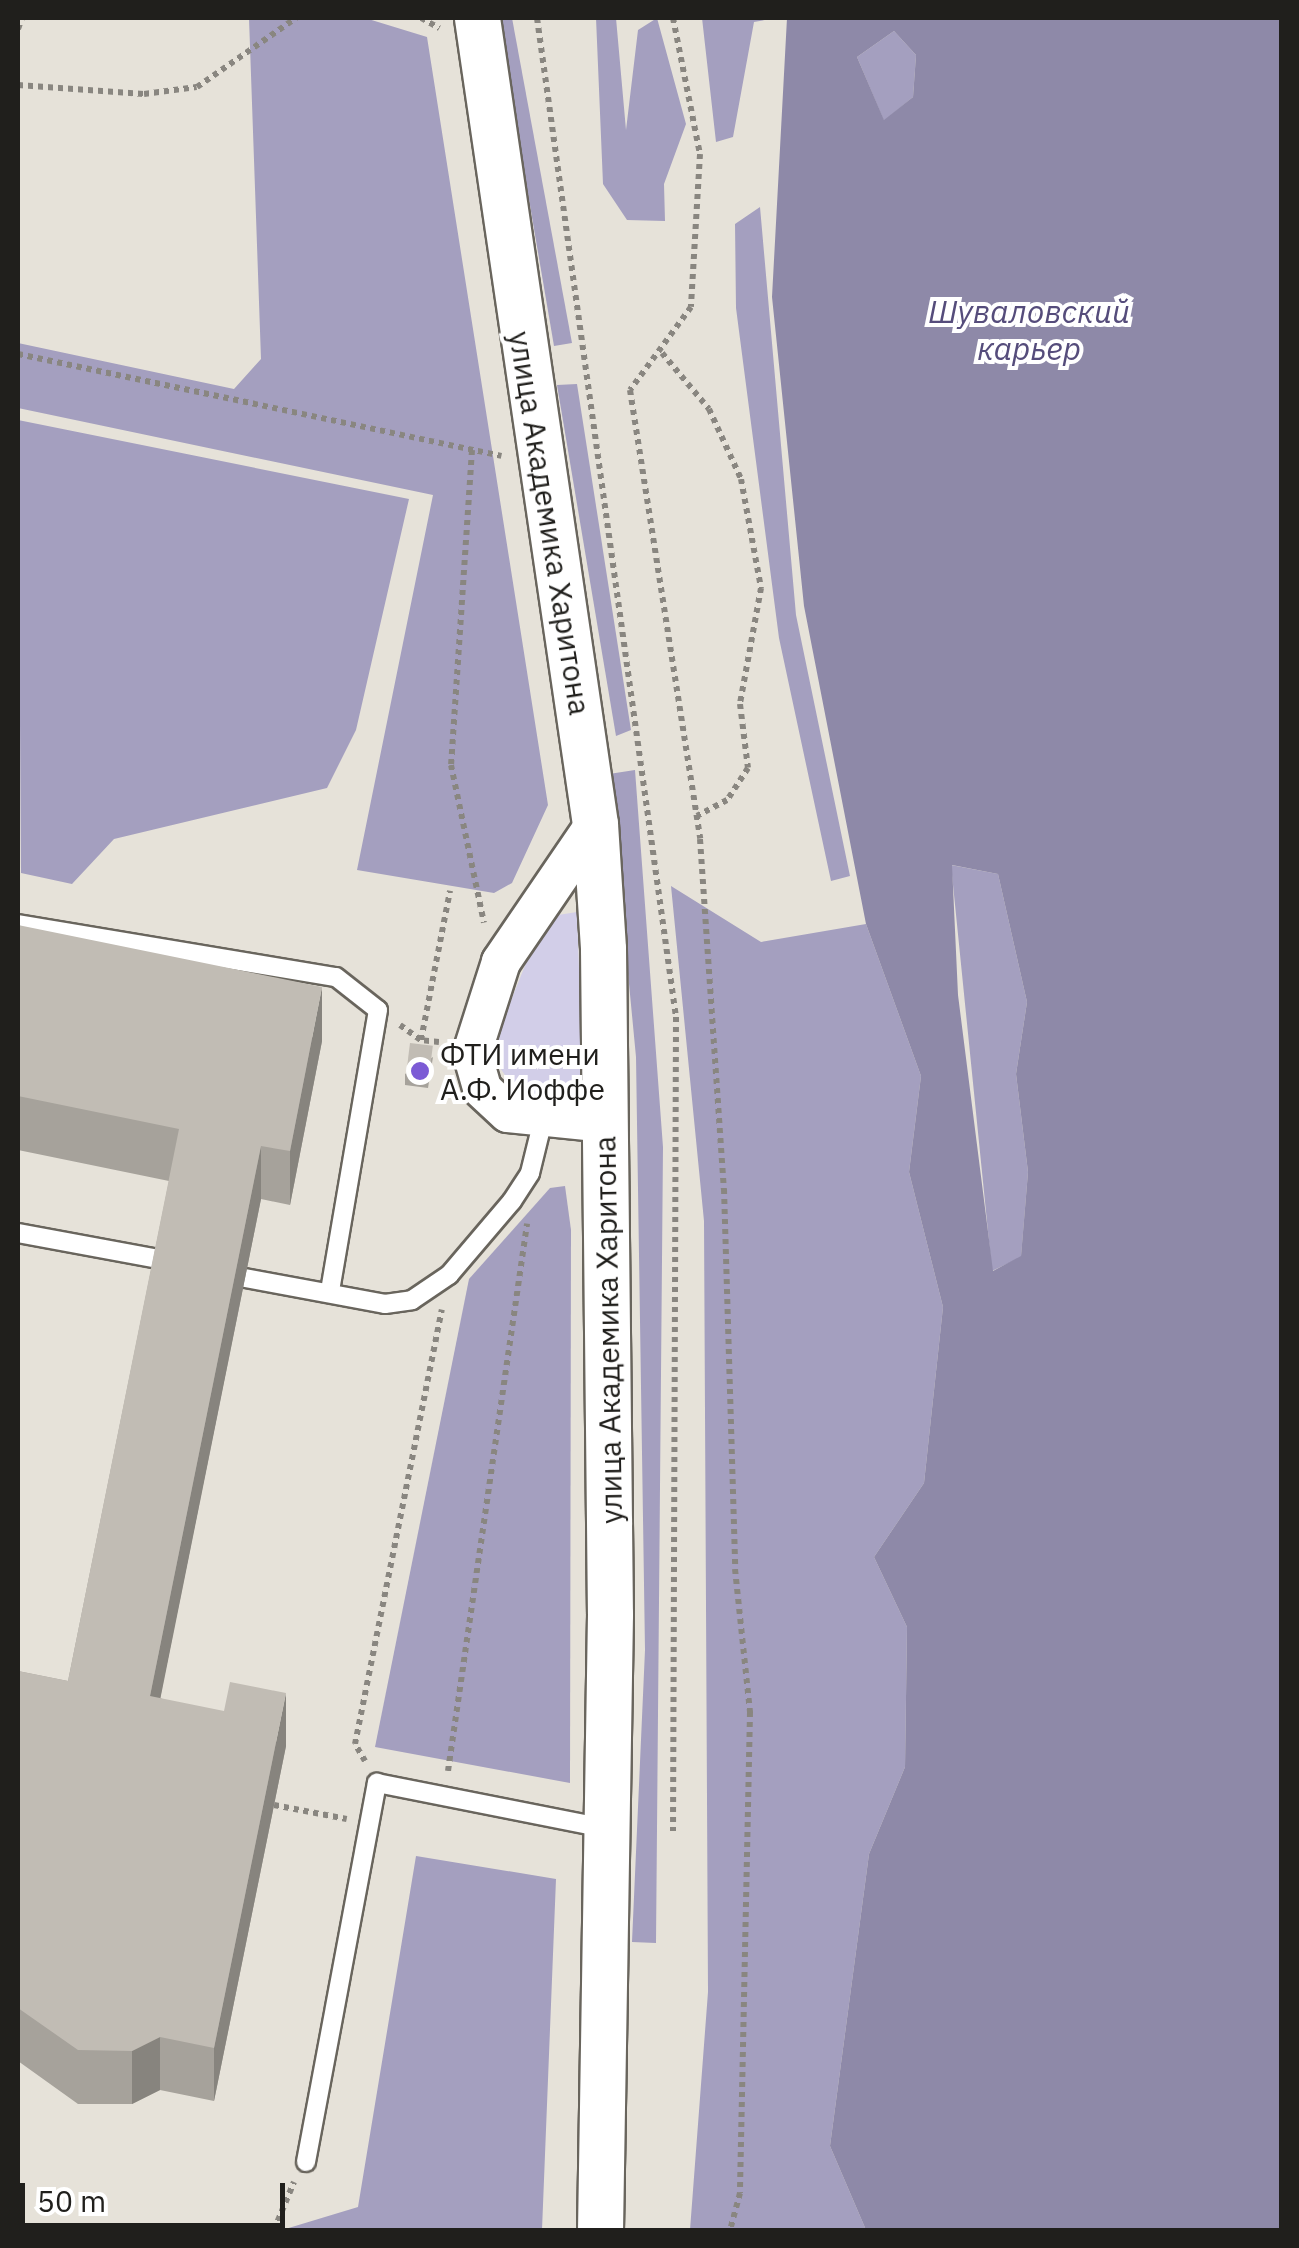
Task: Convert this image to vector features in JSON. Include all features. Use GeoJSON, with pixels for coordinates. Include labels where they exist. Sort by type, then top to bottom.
{"type":"FeatureCollection","features":[{"type":"Feature","properties":{"kind":"street","name":"улица Академика Харитона"},"geometry":{"type":"LineString","coordinates":[[477,18],[595,824],[606,1124],[610,1828],[600,2230]]}},
{"type":"Feature","properties":{"kind":"street"},"geometry":{"type":"LineString","coordinates":[[595,824],[501,962],[472,1053],[482,1089],[508,1114],[542,1124],[606,1124]]}},
{"type":"Feature","properties":{"kind":"lane"},"geometry":{"type":"LineString","coordinates":[[18,924],[336,977],[378,1010],[330,1290]]}},
{"type":"Feature","properties":{"kind":"lane"},"geometry":{"type":"LineString","coordinates":[[245,1278],[330,1290],[385,1304],[412,1300],[449,1275],[530,1173],[542,1124]]}},
{"type":"Feature","properties":{"kind":"lane"},"geometry":{"type":"LineString","coordinates":[[18,1233],[164,1260]]}},
{"type":"Feature","properties":{"kind":"lane"},"geometry":{"type":"LineString","coordinates":[[306,2162],[377,1783],[610,1828]]}},
{"type":"Feature","properties":{"kind":"path"},"geometry":{"type":"LineString","coordinates":[[18,29],[22,18]]}},
{"type":"Feature","properties":{"kind":"path"},"geometry":{"type":"LineString","coordinates":[[18,84],[144,94],[197,87],[296,18]]}},
{"type":"Feature","properties":{"kind":"path"},"geometry":{"type":"LineString","coordinates":[[673,18],[700,154],[691,307],[662,353],[630,390],[697,816],[750,1712],[740,2192],[730,2230]]}},
{"type":"Feature","properties":{"kind":"path"},"geometry":{"type":"LineString","coordinates":[[662,353],[709,409],[742,480],[761,588],[740,704],[748,768],[727,800],[697,816]]}},
{"type":"Feature","properties":{"kind":"path"},"geometry":{"type":"LineString","coordinates":[[18,354],[542,464]]}},
{"type":"Feature","properties":{"kind":"path"},"geometry":{"type":"LineString","coordinates":[[472,450],[452,765],[473,898],[501,962]]}},
{"type":"Feature","properties":{"kind":"path"},"geometry":{"type":"LineString","coordinates":[[443,1042],[422,1040],[450,891]]}},
{"type":"Feature","properties":{"kind":"path"},"geometry":{"type":"LineString","coordinates":[[444,1797],[530,1173]]}},
{"type":"Feature","properties":{"kind":"path"},"geometry":{"type":"LineString","coordinates":[[377,1783],[355,1744],[449,1275]]}},
{"type":"Feature","properties":{"kind":"path"},"geometry":{"type":"LineString","coordinates":[[274,1805],[369,1824]]}},
{"type":"Feature","properties":{"kind":"path"},"geometry":{"type":"LineString","coordinates":[[274,2230],[306,2162]]}},
{"type":"Feature","properties":{"kind":"shaded area"},"geometry":{"type":"Polygon","coordinates":[[[249,18],[365,18],[427,37],[548,805],[512,883],[494,893],[357,870],[433,495],[18,408],[18,343],[234,389],[261,359],[249,18]]]}},
{"type":"Feature","properties":{"kind":"shaded area"},"geometry":{"type":"Polygon","coordinates":[[[498,18],[512,18],[572,343],[554,346],[498,18]]]}},
{"type":"Feature","properties":{"kind":"shaded area"},"geometry":{"type":"Polygon","coordinates":[[[596,18],[616,18],[626,130],[638,30],[657,18],[686,124],[664,184],[665,221],[627,220],[603,184],[596,18]]]}},
{"type":"Feature","properties":{"kind":"shaded area"},"geometry":{"type":"Polygon","coordinates":[[[702,18],[776,18],[754,22],[733,137],[716,142],[702,18]]]}},
{"type":"Feature","properties":{"kind":"shaded area"},"geometry":{"type":"Polygon","coordinates":[[[894,31],[916,55],[913,97],[884,121],[857,57],[894,31]]]}},
{"type":"Feature","properties":{"kind":"shaded area"},"geometry":{"type":"Polygon","coordinates":[[[760,207],[796,615],[850,876],[831,881],[779,638],[736,308],[735,224],[760,207]]]}},
{"type":"Feature","properties":{"kind":"shaded area"},"geometry":{"type":"Polygon","coordinates":[[[577,384],[631,730],[616,736],[557,385],[577,384]]]}},
{"type":"Feature","properties":{"kind":"shaded area"},"geometry":{"type":"Polygon","coordinates":[[[18,420],[409,499],[356,730],[327,788],[114,839],[72,884],[21,873],[18,420]]]}},
{"type":"Feature","properties":{"kind":"shaded area"},"geometry":{"type":"Polygon","coordinates":[[[635,770],[663,1147],[656,1943],[632,1942],[645,1650],[636,1057],[609,774],[635,770]]]}},
{"type":"Feature","properties":{"kind":"shaded area"},"geometry":{"type":"Polygon","coordinates":[[[951,865],[998,874],[1027,1002],[1016,1074],[1028,1172],[1021,1257],[992,1271],[951,865]]]}},
{"type":"Feature","properties":{"kind":"shaded area"},"geometry":{"type":"Polygon","coordinates":[[[671,886],[761,942],[866,924],[921,1076],[909,1172],[943,1307],[924,1483],[874,1557],[907,1627],[905,1767],[869,1854],[830,2146],[866,2230],[690,2230],[708,1992],[704,1221],[671,886]]]}},
{"type":"Feature","properties":{"kind":"shaded area"},"geometry":{"type":"Polygon","coordinates":[[[577,912],[583,1078],[561,1101],[522,1100],[490,1053],[532,948],[558,915],[577,912]]]}},
{"type":"Feature","properties":{"kind":"shaded area"},"geometry":{"type":"Polygon","coordinates":[[[565,1186],[571,1230],[570,1783],[375,1747],[469,1279],[550,1188],[565,1186]]]}},
{"type":"Feature","properties":{"kind":"shaded area"},"geometry":{"type":"Polygon","coordinates":[[[416,1856],[556,1879],[542,2230],[282,2230],[358,2207],[416,1856]]]}},
{"type":"Feature","properties":{"kind":"water","name":"Шуваловский карьер"},"geometry":{"type":"Polygon","coordinates":[[[787,18],[1281,18],[1281,2230],[866,2230],[830,2146],[869,1854],[905,1767],[907,1627],[874,1557],[924,1483],[943,1307],[909,1172],[921,1076],[866,924],[804,606],[772,297],[787,18]],[[894,31],[857,57],[884,120],[913,97],[916,55],[894,31]],[[952,865],[958,995],[993,1271],[1021,1256],[1028,1172],[1016,1074],[1027,1002],[998,874],[952,865]]]}},
{"type":"Feature","properties":{"kind":"building"},"geometry":{"type":"Polygon","coordinates":[[[18,925],[322,987],[290,1151],[261,1146],[150,1696],[224,1711],[230,1682],[286,1693],[214,2048],[160,2037],[132,2051],[78,2050],[18,2008],[18,1671],[68,1681],[179,1129],[18,1096],[18,925]]]}},
{"type":"Feature","properties":{"kind":"building"},"geometry":{"type":"Polygon","coordinates":[[[410,1043],[433,1046],[429,1077],[406,1074],[410,1043]]]}},
{"type":"Feature","properties":{"kind":"place","name":"ФТИ имени А.Ф. Иоффе"},"geometry":{"type":"Point","coordinates":[420,1071]}}]}
